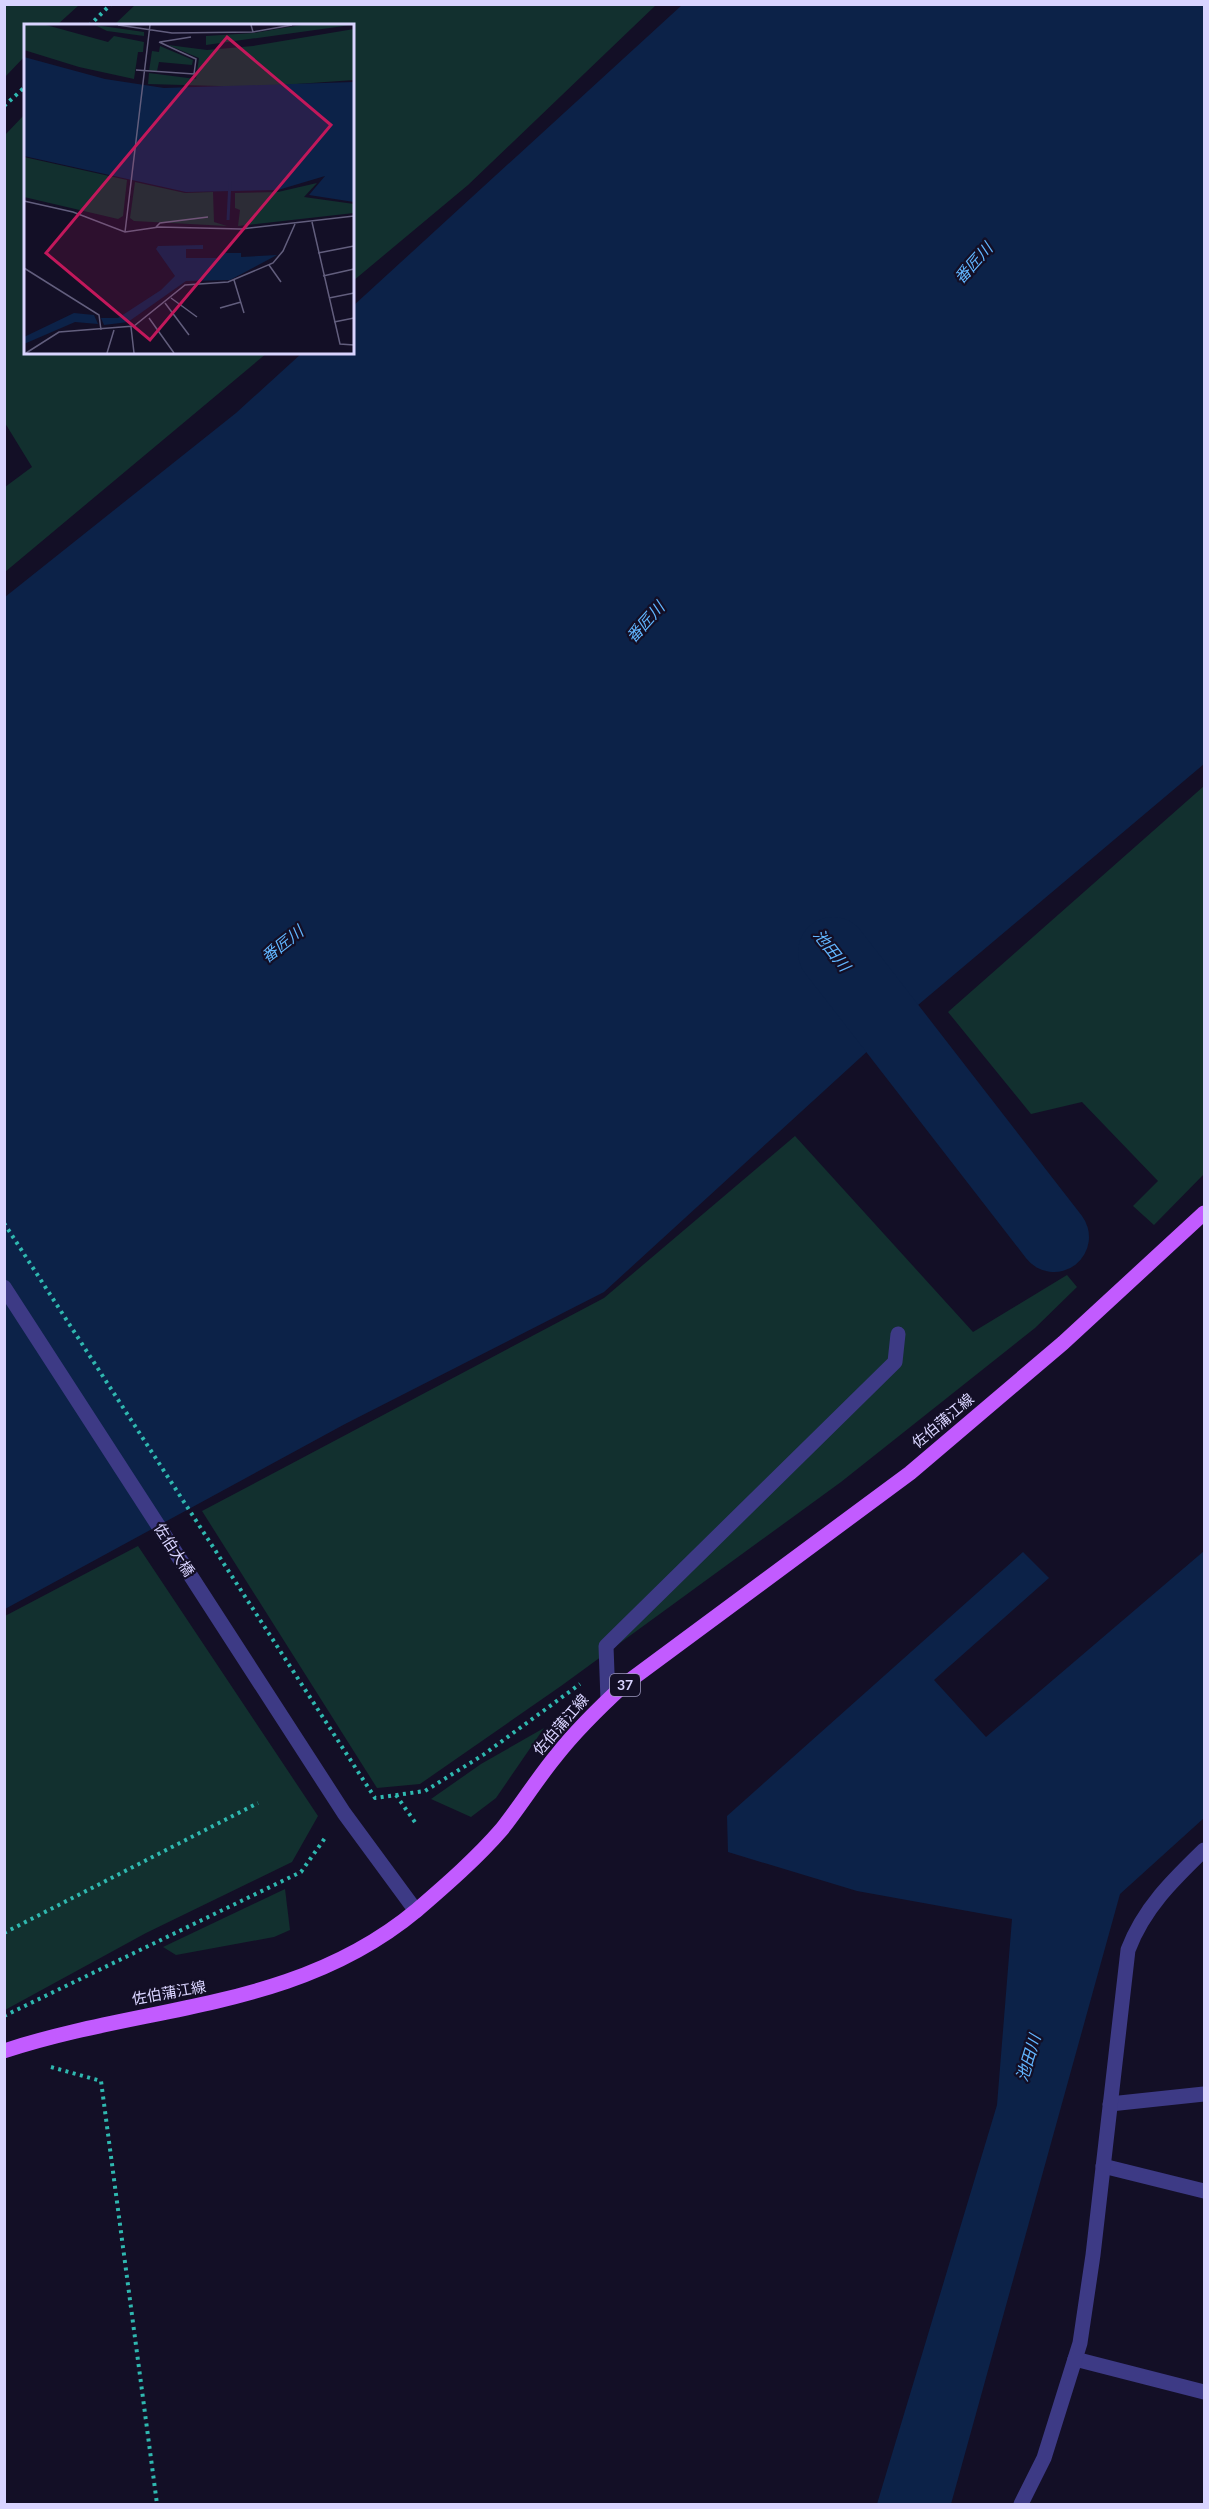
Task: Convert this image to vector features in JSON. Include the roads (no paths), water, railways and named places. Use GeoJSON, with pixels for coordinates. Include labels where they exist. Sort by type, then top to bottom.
{"type":"FeatureCollection","features":[{"type":"Feature","properties":{"kind":"main road","name":"佐伯蒲江線"},"geometry":{"type":"LineString","coordinates":[[4,2051],[49,2036],[215,2004],[272,1988],[364,1947],[416,1911],[474,1859],[502,1829],[555,1756],[587,1719],[608,1700],[910,1473],[1063,1343],[1204,1213]]}},
{"type":"Feature","properties":{"kind":"street","name":"佐伯大橋"},"geometry":{"type":"LineString","coordinates":[[4,1287],[344,1813],[416,1911]]}},
{"type":"Feature","properties":{"kind":"street"},"geometry":{"type":"LineString","coordinates":[[608,1700],[606,1646],[895,1362],[898,1334]]}},
{"type":"Feature","properties":{"kind":"street"},"geometry":{"type":"LineString","coordinates":[[1021,2505],[1044,2458],[1075,2359],[1093,2255],[1128,1950],[1135,1932],[1169,1884],[1204,1850]]}},
{"type":"Feature","properties":{"kind":"street"},"geometry":{"type":"LineString","coordinates":[[1110,2104],[1204,2094]]}},
{"type":"Feature","properties":{"kind":"street"},"geometry":{"type":"LineString","coordinates":[[1103,2166],[1204,2191]]}},
{"type":"Feature","properties":{"kind":"street"},"geometry":{"type":"LineString","coordinates":[[1075,2359],[1204,2392]]}},
{"type":"Feature","properties":{"kind":"water","name":"番匠川"},"geometry":{"type":"Polygon","coordinates":[[[682,5],[1204,5],[1204,764],[918,1005],[604,1292],[345,1424],[5,1609],[5,597],[236,413],[301,354],[354,354],[354,305],[682,5]]]}},
{"type":"Feature","properties":{"kind":"water"},"geometry":{"type":"Polygon","coordinates":[[[1204,1551],[1204,1818],[1120,1894],[951,2504],[877,2504],[997,2105],[1012,1919],[857,1891],[728,1852],[727,1816],[1023,1552],[1049,1578],[934,1680],[986,1737],[1204,1551]]]}},
{"type":"Feature","properties":{"kind":"waterway","name":"池田川"},"geometry":{"type":"LineString","coordinates":[[833,952],[1054,1237]]}}]}
